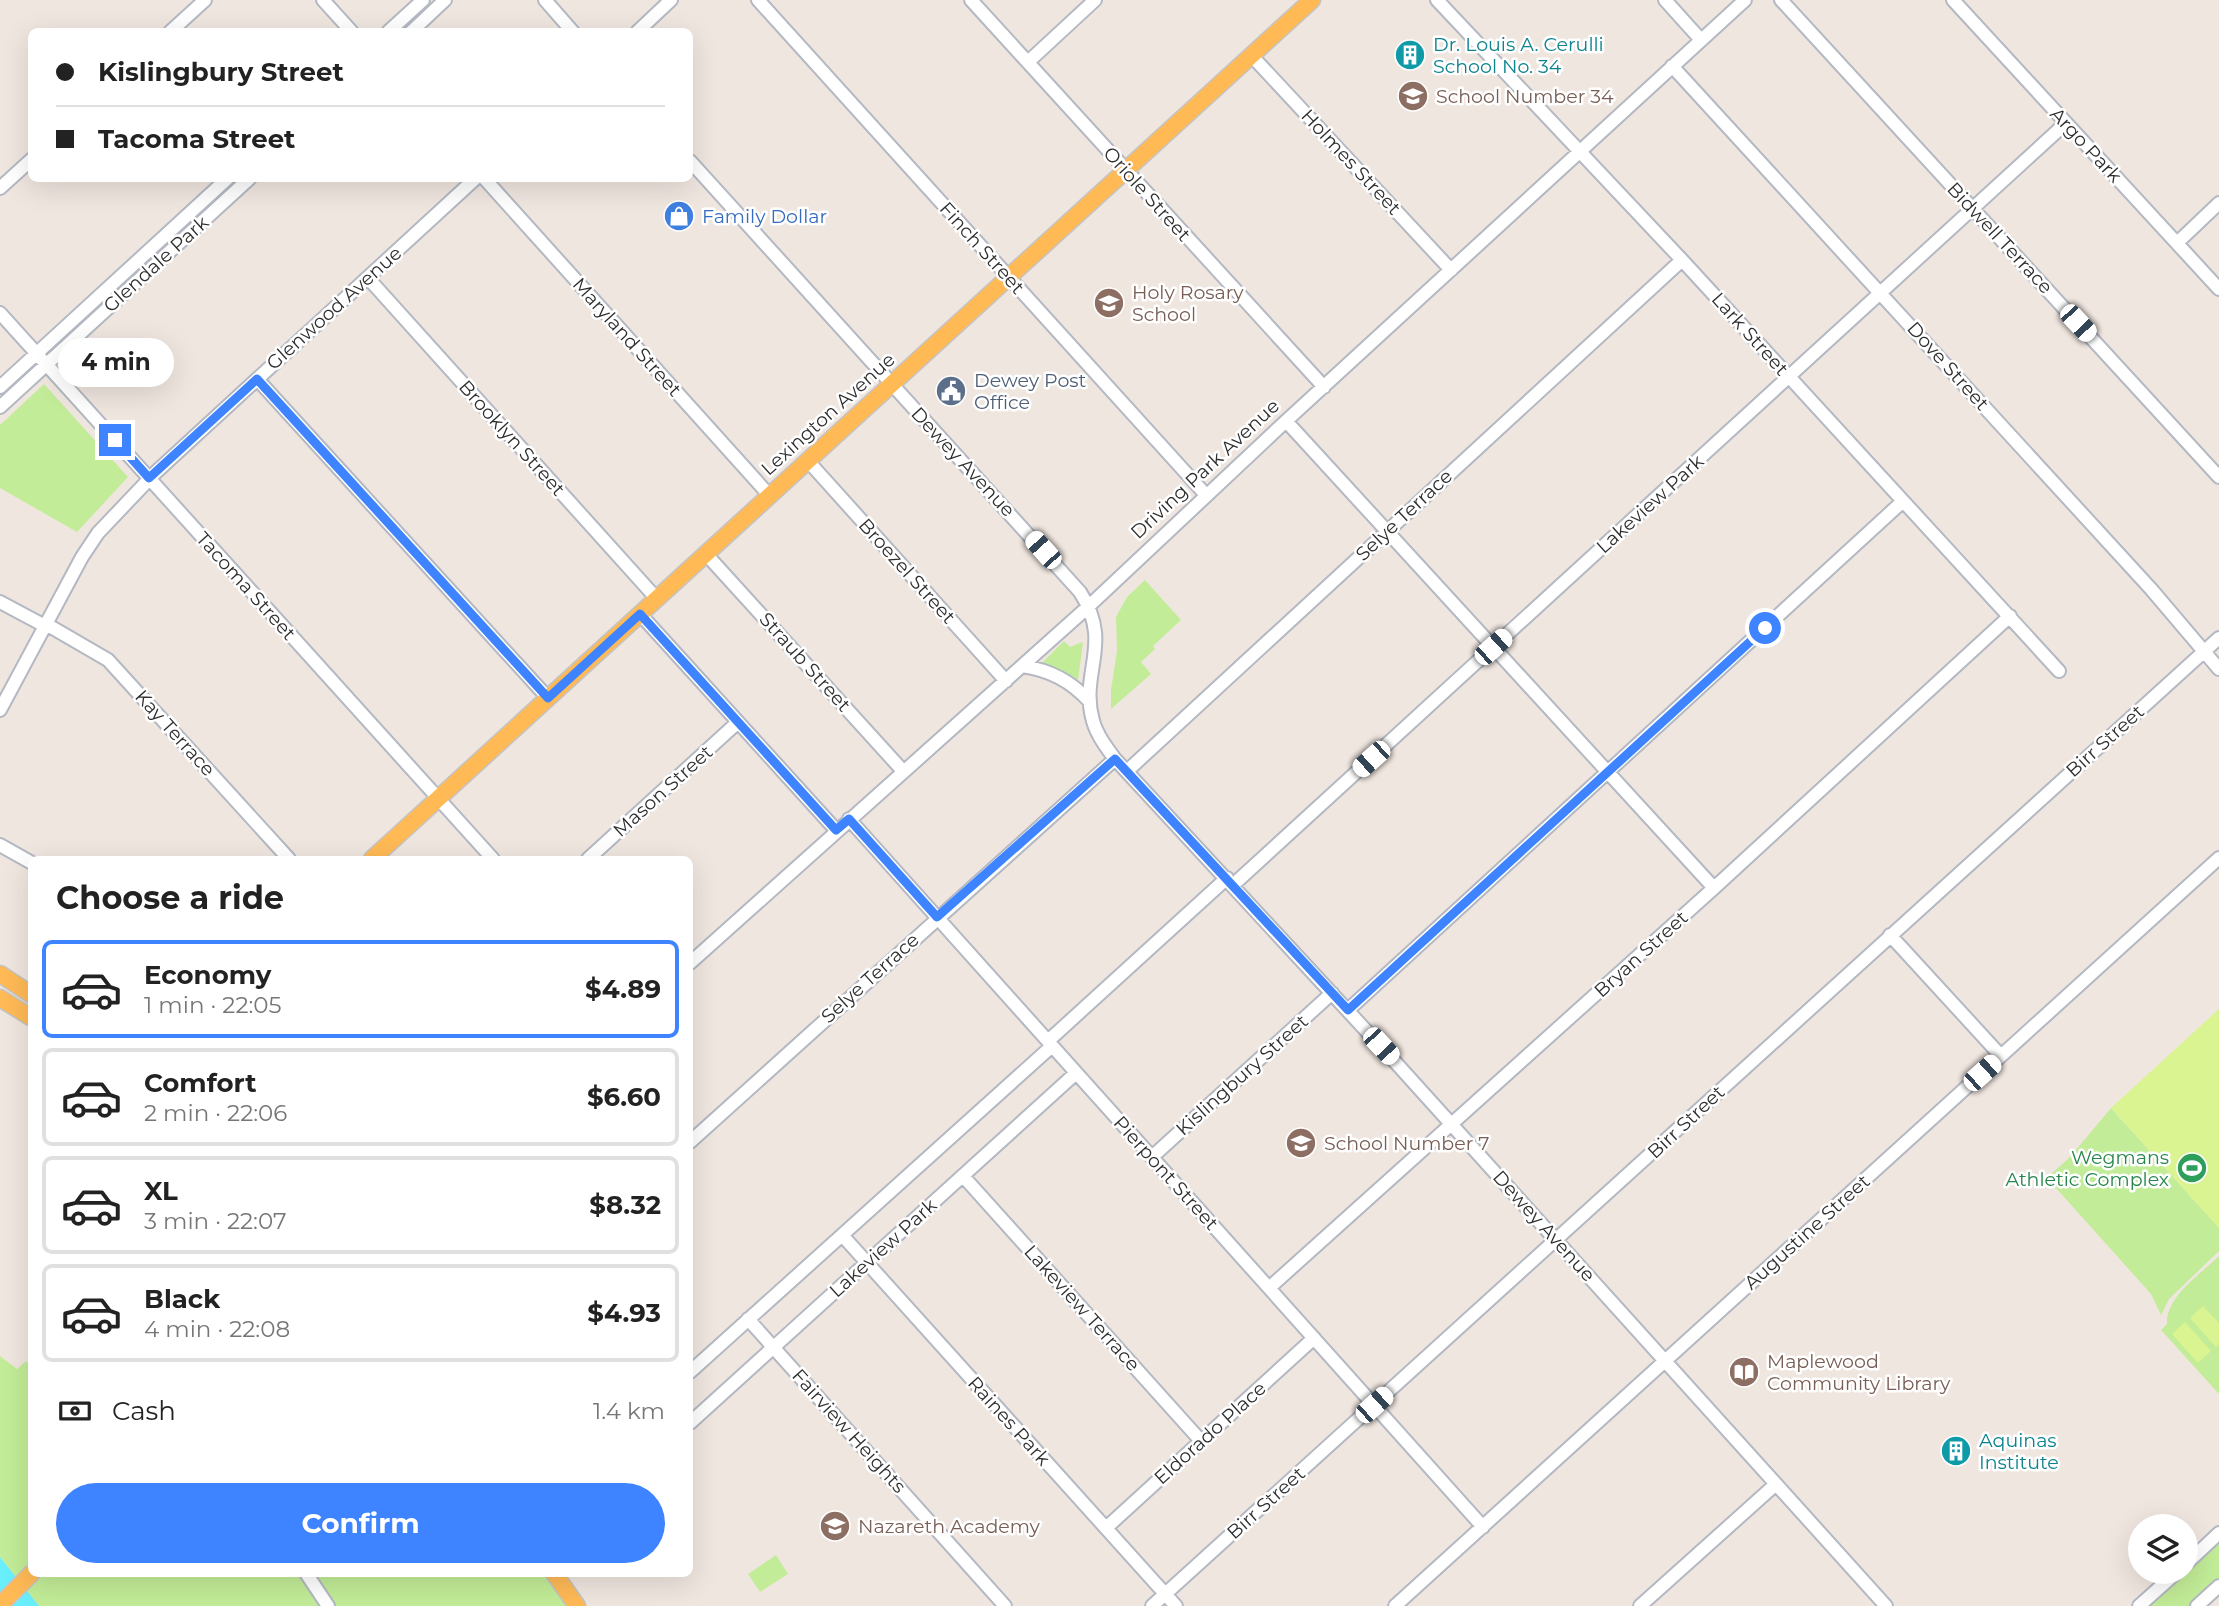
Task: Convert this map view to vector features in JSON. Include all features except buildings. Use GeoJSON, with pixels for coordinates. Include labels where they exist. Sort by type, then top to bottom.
{"type":"FeatureCollection","features":[{"type":"Feature","properties":{"kind":"main road","name":"Lexington Avenue"},"geometry":{"type":"LineString","coordinates":[[375,856],[1309,1]]}},
{"type":"Feature","properties":{"kind":"main road"},"geometry":{"type":"LineString","coordinates":[[0,974],[28,992]]}},
{"type":"Feature","properties":{"kind":"main road"},"geometry":{"type":"LineString","coordinates":[[0,998],[28,1016]]}},
{"type":"Feature","properties":{"kind":"main road"},"geometry":{"type":"LineString","coordinates":[[0,1605],[28,1577]]}},
{"type":"Feature","properties":{"kind":"main road"},"geometry":{"type":"LineString","coordinates":[[557,1577],[578,1606]]}},
{"type":"Feature","properties":{"kind":"street"},"geometry":{"type":"LineString","coordinates":[[174,28],[205,0]]}},
{"type":"Feature","properties":{"kind":"street"},"geometry":{"type":"LineString","coordinates":[[323,0],[348,28]]}},
{"type":"Feature","properties":{"kind":"street"},"geometry":{"type":"LineString","coordinates":[[392,28],[423,0]]}},
{"type":"Feature","properties":{"kind":"street"},"geometry":{"type":"LineString","coordinates":[[415,28],[445,0]]}},
{"type":"Feature","properties":{"kind":"street"},"geometry":{"type":"LineString","coordinates":[[545,0],[570,28]]}},
{"type":"Feature","properties":{"kind":"street"},"geometry":{"type":"LineString","coordinates":[[641,28],[671,0]]}},
{"type":"Feature","properties":{"kind":"street","name":"Finch Street"},"geometry":{"type":"LineString","coordinates":[[758,0],[1206,495]]}},
{"type":"Feature","properties":{"kind":"street","name":"Oriole Street"},"geometry":{"type":"LineString","coordinates":[[971,0],[1324,387]]}},
{"type":"Feature","properties":{"kind":"street"},"geometry":{"type":"LineString","coordinates":[[1028,62],[1095,0]]}},
{"type":"Feature","properties":{"kind":"street","name":"Lark Street"},"geometry":{"type":"LineString","coordinates":[[1437,0],[1682,260],[2059,671]]}},
{"type":"Feature","properties":{"kind":"street"},"geometry":{"type":"LineString","coordinates":[[1665,0],[1701,40]]}},
{"type":"Feature","properties":{"kind":"street","name":"Driving Park Avenue"},"geometry":{"type":"LineString","coordinates":[[693,960],[1089,606],[1286,421],[1745,0]]}},
{"type":"Feature","properties":{"kind":"street","name":"Bidwell Terrace"},"geometry":{"type":"LineString","coordinates":[[1781,0],[2219,477]]}},
{"type":"Feature","properties":{"kind":"street","name":"Argo Park"},"geometry":{"type":"LineString","coordinates":[[1952,0],[2219,289]]}},
{"type":"Feature","properties":{"kind":"street","name":"Holmes Street"},"geometry":{"type":"LineString","coordinates":[[1251,55],[1451,270]]}},
{"type":"Feature","properties":{"kind":"street","name":"Dove Street"},"geometry":{"type":"LineString","coordinates":[[1672,66],[2151,589],[2219,669]]}},
{"type":"Feature","properties":{"kind":"street","name":"Lakeview Park"},"geometry":{"type":"LineString","coordinates":[[693,1369],[1050,1043],[1493,647],[2066,123]]}},
{"type":"Feature","properties":{"kind":"street"},"geometry":{"type":"LineString","coordinates":[[0,188],[28,163]]}},
{"type":"Feature","properties":{"kind":"street","name":"Dewey Avenue"},"geometry":{"type":"LineString","coordinates":[[693,164],[1069,578],[1089,606],[1096,633],[1090,702],[1096,730],[1115,759],[1348,1010],[1884,1605]]}},
{"type":"Feature","properties":{"kind":"street","name":"Glendale Park"},"geometry":{"type":"LineString","coordinates":[[0,387],[224,182]]}},
{"type":"Feature","properties":{"kind":"street","name":"Glendale Park"},"geometry":{"type":"LineString","coordinates":[[0,407],[246,182]]}},
{"type":"Feature","properties":{"kind":"street","name":"Glenwood Avenue"},"geometry":{"type":"LineString","coordinates":[[0,710],[89,544],[149,478],[472,182]]}},
{"type":"Feature","properties":{"kind":"street","name":"Maryland Street"},"geometry":{"type":"LineString","coordinates":[[488,182],[770,496]]}},
{"type":"Feature","properties":{"kind":"street"},"geometry":{"type":"LineString","coordinates":[[2177,243],[2219,203]]}},
{"type":"Feature","properties":{"kind":"street","name":"Selye Terrace"},"geometry":{"type":"LineString","coordinates":[[1127,771],[1682,260]]}},
{"type":"Feature","properties":{"kind":"street","name":"Brooklyn Street"},"geometry":{"type":"LineString","coordinates":[[368,278],[657,599]]}},
{"type":"Feature","properties":{"kind":"street","name":"Tacoma Street"},"geometry":{"type":"LineString","coordinates":[[0,313],[490,856]]}},
{"type":"Feature","properties":{"kind":"street"},"geometry":{"type":"LineString","coordinates":[[257,379],[548,698]]}},
{"type":"Feature","properties":{"kind":"street"},"geometry":{"type":"LineString","coordinates":[[1286,421],[1714,888]]}},
{"type":"Feature","properties":{"kind":"street","name":"Broezel Street"},"geometry":{"type":"LineString","coordinates":[[808,461],[1006,681]]}},
{"type":"Feature","properties":{"kind":"street"},"geometry":{"type":"LineString","coordinates":[[1348,1010],[1902,502]]}},
{"type":"Feature","properties":{"kind":"street","name":"Straub Street"},"geometry":{"type":"LineString","coordinates":[[706,554],[903,771]]}},
{"type":"Feature","properties":{"kind":"street","name":"Kay Terrace"},"geometry":{"type":"LineString","coordinates":[[0,603],[108,660],[286,856]]}},
{"type":"Feature","properties":{"kind":"street"},"geometry":{"type":"LineString","coordinates":[[640,614],[836,830]]}},
{"type":"Feature","properties":{"kind":"street","name":"Bryan Street"},"geometry":{"type":"LineString","coordinates":[[1269,1288],[1714,888],[2010,616]]}},
{"type":"Feature","properties":{"kind":"street","name":"Birr Street"},"geometry":{"type":"LineString","coordinates":[[1152,1606],[2219,638]]}},
{"type":"Feature","properties":{"kind":"street"},"geometry":{"type":"LineString","coordinates":[[1022,666],[1041,669],[1068,681],[1090,702]]}},
{"type":"Feature","properties":{"kind":"street","name":"Mason Street"},"geometry":{"type":"LineString","coordinates":[[591,856],[738,722]]}},
{"type":"Feature","properties":{"kind":"street","name":"Selye Terrace"},"geometry":{"type":"LineString","coordinates":[[693,1139],[1115,759]]}},
{"type":"Feature","properties":{"kind":"street","name":"Pierpont Street"},"geometry":{"type":"LineString","coordinates":[[849,819],[1483,1527]]}},
{"type":"Feature","properties":{"kind":"street"},"geometry":{"type":"LineString","coordinates":[[0,845],[28,861]]}},
{"type":"Feature","properties":{"kind":"street","name":"Augustine Street"},"geometry":{"type":"LineString","coordinates":[[1395,1606],[2219,859]]}},
{"type":"Feature","properties":{"kind":"street"},"geometry":{"type":"LineString","coordinates":[[1890,935],[2001,1056]]}},
{"type":"Feature","properties":{"kind":"street","name":"Kislingbury Street"},"geometry":{"type":"LineString","coordinates":[[1152,1157],[1332,993]]}},
{"type":"Feature","properties":{"kind":"street","name":"Lakeview Park"},"geometry":{"type":"LineString","coordinates":[[693,1420],[1076,1073]]}},
{"type":"Feature","properties":{"kind":"street","name":"Lakeview Terrace"},"geometry":{"type":"LineString","coordinates":[[962,1176],[1201,1441]]}},
{"type":"Feature","properties":{"kind":"street","name":"Raines Park"},"geometry":{"type":"LineString","coordinates":[[842,1235],[1176,1606]]}},
{"type":"Feature","properties":{"kind":"street","name":"Fairview Heights"},"geometry":{"type":"LineString","coordinates":[[748,1319],[1005,1606]]}},
{"type":"Feature","properties":{"kind":"street","name":"Eldorado Place"},"geometry":{"type":"LineString","coordinates":[[1106,1528],[1314,1338]]}},
{"type":"Feature","properties":{"kind":"street"},"geometry":{"type":"LineString","coordinates":[[1640,1606],[1776,1484]]}},
{"type":"Feature","properties":{"kind":"street"},"geometry":{"type":"LineString","coordinates":[[2198,1553],[2219,1533]]}},
{"type":"Feature","properties":{"kind":"street"},"geometry":{"type":"LineString","coordinates":[[309,1577],[328,1606]]}},
{"type":"Feature","properties":{"kind":"street"},"geometry":{"type":"LineString","coordinates":[[2139,1606],[2164,1584]]}},
{"type":"Feature","properties":{"kind":"street"},"geometry":{"type":"LineString","coordinates":[[2197,1606],[2219,1586]]}},
{"type":"Feature","properties":{"kind":"green space"},"geometry":{"type":"Polygon","coordinates":[[[44,384],[128,477],[77,532],[0,488],[0,425],[44,384]]]}},
{"type":"Feature","properties":{"kind":"green space"},"geometry":{"type":"Polygon","coordinates":[[[1145,580],[1181,620],[1153,646],[1155,649],[1141,662],[1151,674],[1111,709],[1117,651],[1116,617],[1127,597],[1145,580]]]}},
{"type":"Feature","properties":{"kind":"green space"},"geometry":{"type":"Polygon","coordinates":[[[1064,641],[1070,647],[1083,642],[1078,680],[1042,663],[1064,641]]]}},
{"type":"Feature","properties":{"kind":"green space","name":"Wegmans Athletic Complex"},"geometry":{"type":"Polygon","coordinates":[[[2219,1009],[2219,1228],[2111,1108],[2219,1009]]]}},
{"type":"Feature","properties":{"kind":"green space"},"geometry":{"type":"Polygon","coordinates":[[[2111,1108],[2219,1228],[2219,1251],[2169,1299],[2161,1315],[2151,1294],[2047,1178],[2070,1157],[2111,1108]]]}},
{"type":"Feature","properties":{"kind":"green space"},"geometry":{"type":"Polygon","coordinates":[[[2219,1256],[2219,1394],[2161,1330],[2167,1324],[2168,1314],[2178,1295],[2219,1256]]]}},
{"type":"Feature","properties":{"kind":"green space"},"geometry":{"type":"Polygon","coordinates":[[[2203,1306],[2219,1323],[2219,1344],[2216,1347],[2190,1318],[2203,1306]]]}},
{"type":"Feature","properties":{"kind":"green space"},"geometry":{"type":"Polygon","coordinates":[[[2185,1322],[2211,1351],[2198,1363],[2172,1334],[2185,1322]]]}},
{"type":"Feature","properties":{"kind":"green space"},"geometry":{"type":"Polygon","coordinates":[[[0,1356],[17,1369],[26,1361],[28,1363],[28,1577],[557,1577],[577,1606],[39,1606],[0,1557],[0,1356]]]}},
{"type":"Feature","properties":{"kind":"green space"},"geometry":{"type":"Polygon","coordinates":[[[2219,1541],[2219,1580],[2190,1606],[2147,1606],[2171,1584],[2198,1584],[2198,1560],[2219,1541]]]}},
{"type":"Feature","properties":{"kind":"green space"},"geometry":{"type":"Polygon","coordinates":[[[776,1555],[788,1574],[760,1592],[748,1574],[776,1555]]]}},
{"type":"Feature","properties":{"kind":"water"},"geometry":{"type":"Polygon","coordinates":[[[0,1557],[39,1606],[0,1606],[0,1557]]]}},
{"type":"Feature","properties":{"kind":"place","name":"Dr. Louis A. Cerulli School No. 34"},"geometry":{"type":"Point","coordinates":[1410,55]}},
{"type":"Feature","properties":{"kind":"place","name":"School Number 34"},"geometry":{"type":"Point","coordinates":[1413,96]}},
{"type":"Feature","properties":{"kind":"place","name":"Family Dollar"},"geometry":{"type":"Point","coordinates":[679,216]}},
{"type":"Feature","properties":{"kind":"place","name":"Holy Rosary School"},"geometry":{"type":"Point","coordinates":[1109,303]}},
{"type":"Feature","properties":{"kind":"place","name":"Dewey Post Office"},"geometry":{"type":"Point","coordinates":[951,391]}},
{"type":"Feature","properties":{"kind":"place","name":"School Number 7"},"geometry":{"type":"Point","coordinates":[1301,1143]}},
{"type":"Feature","properties":{"kind":"place","name":"Wegmans Athletic Complex"},"geometry":{"type":"Point","coordinates":[2192,1168]}},
{"type":"Feature","properties":{"kind":"place","name":"Maplewood Community Library"},"geometry":{"type":"Point","coordinates":[1744,1372]}},
{"type":"Feature","properties":{"kind":"place","name":"Aquinas Institute"},"geometry":{"type":"Point","coordinates":[1956,1451]}},
{"type":"Feature","properties":{"kind":"place","name":"Nazareth Academy"},"geometry":{"type":"Point","coordinates":[835,1526]}},
{"type":"Feature","properties":{"kind":"route"},"geometry":{"type":"LineString","coordinates":[[115,440],[149,478],[257,379],[548,698],[640,614],[836,830],[849,819],[937,917],[1115,759],[1348,1010],[1765,628]]}}]}
